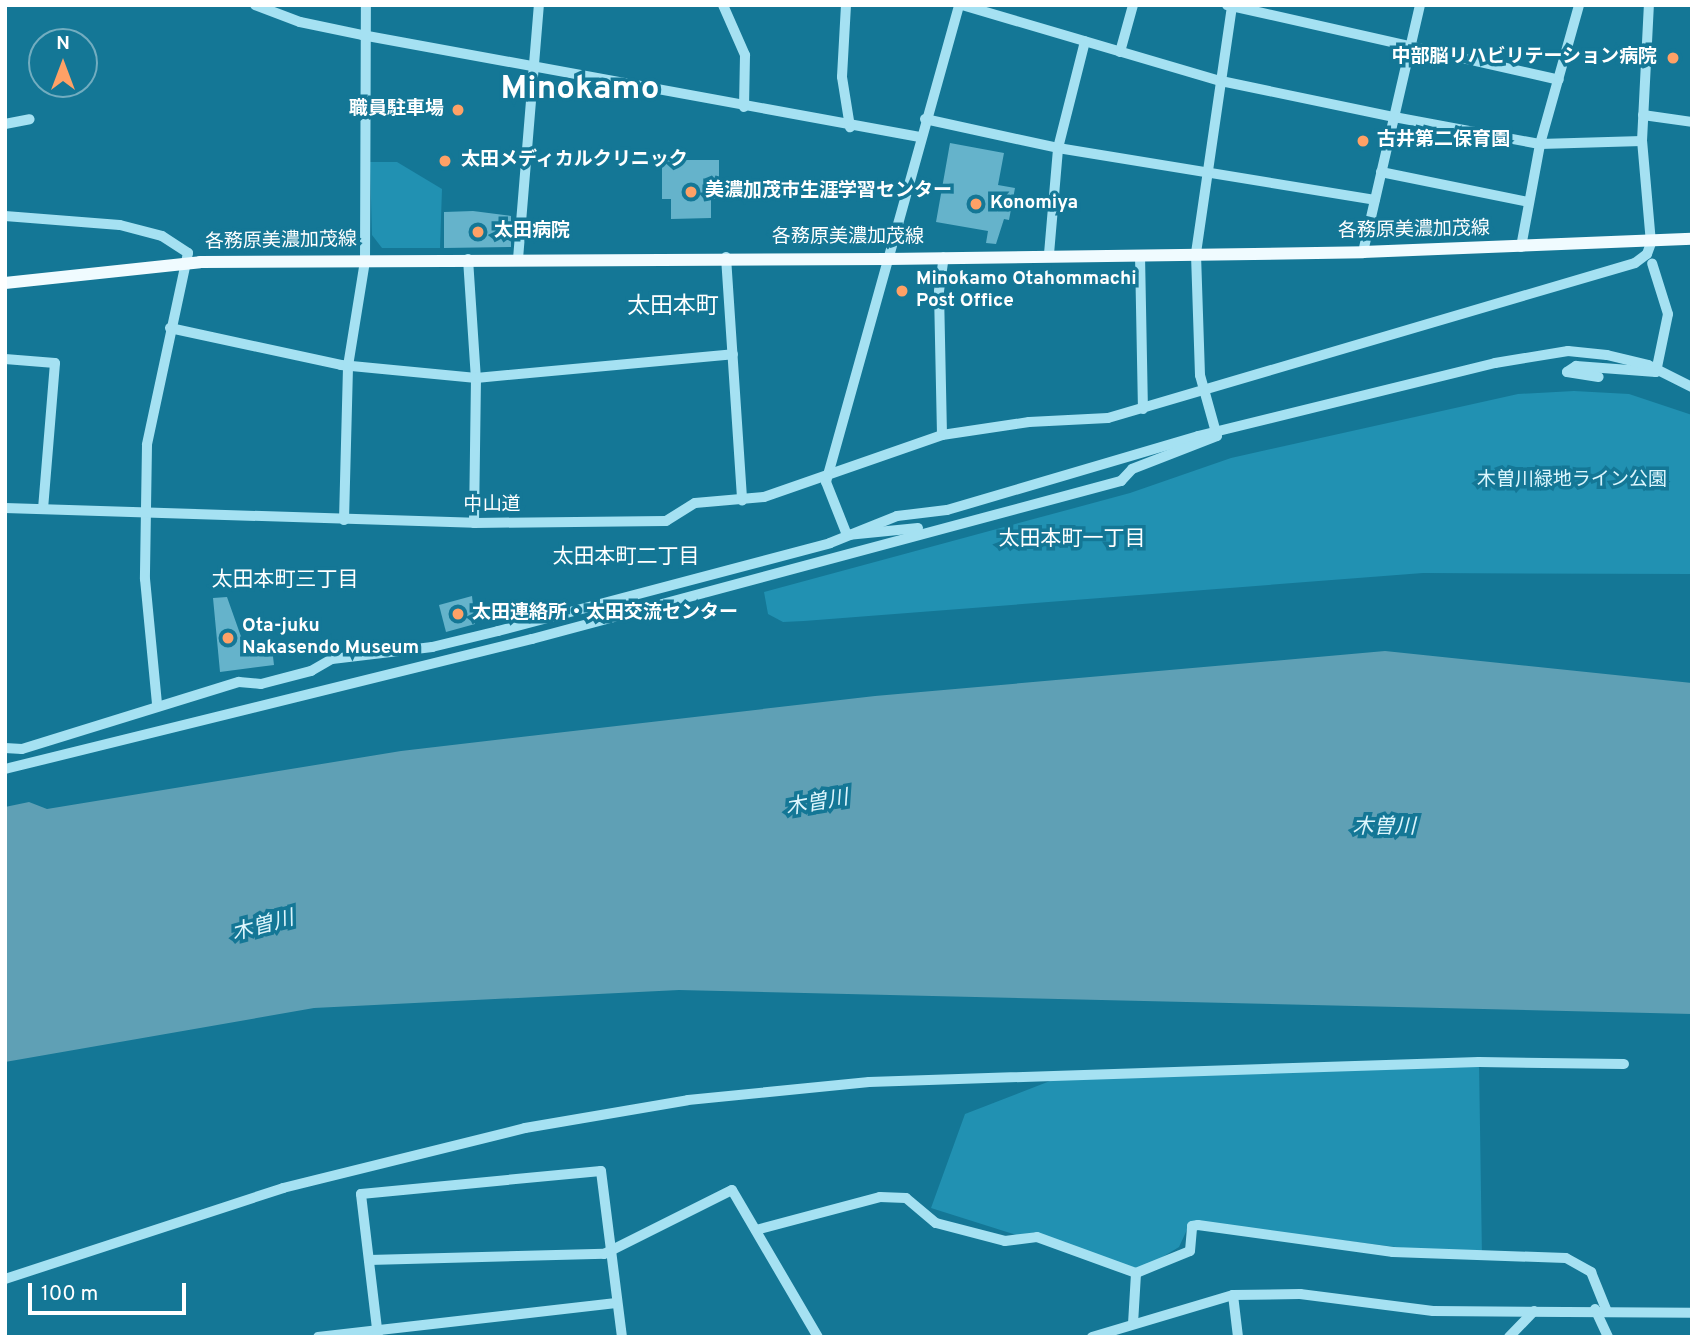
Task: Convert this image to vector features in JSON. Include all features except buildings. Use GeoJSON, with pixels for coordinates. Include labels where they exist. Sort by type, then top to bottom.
{"type":"FeatureCollection","features":[{"type":"Feature","properties":{"kind":"main road","name":"各務原美濃加茂線"},"geometry":{"type":"LineString","coordinates":[[5,283],[188,263],[726,257],[888,259],[1049,254],[1363,252],[1651,243],[1692,239]]}},
{"type":"Feature","properties":{"kind":"street"},"geometry":{"type":"LineString","coordinates":[[255,5],[300,22],[362,35],[850,127],[920,137]]}},
{"type":"Feature","properties":{"kind":"street"},"geometry":{"type":"LineString","coordinates":[[344,520],[348,366],[365,261],[362,35],[366,5]]}},
{"type":"Feature","properties":{"kind":"street"},"geometry":{"type":"LineString","coordinates":[[518,259],[539,5]]}},
{"type":"Feature","properties":{"kind":"street"},"geometry":{"type":"LineString","coordinates":[[723,5],[745,55],[744,107]]}},
{"type":"Feature","properties":{"kind":"street"},"geometry":{"type":"LineString","coordinates":[[846,5],[842,77],[850,127]]}},
{"type":"Feature","properties":{"kind":"street"},"geometry":{"type":"LineString","coordinates":[[847,535],[828,474],[925,119],[960,5],[1221,81],[1394,117],[1540,144],[1642,141]]}},
{"type":"Feature","properties":{"kind":"street"},"geometry":{"type":"LineString","coordinates":[[1121,52],[1133,5]]}},
{"type":"Feature","properties":{"kind":"street"},"geometry":{"type":"LineString","coordinates":[[1363,252],[1420,5]]}},
{"type":"Feature","properties":{"kind":"street"},"geometry":{"type":"LineString","coordinates":[[1521,247],[1540,144],[1578,5]]}},
{"type":"Feature","properties":{"kind":"street"},"geometry":{"type":"LineString","coordinates":[[1649,5],[1642,141],[1651,243]]}},
{"type":"Feature","properties":{"kind":"street"},"geometry":{"type":"LineString","coordinates":[[1217,436],[1204,387],[1196,253],[1230,6],[1559,80]]}},
{"type":"Feature","properties":{"kind":"street"},"geometry":{"type":"LineString","coordinates":[[1049,254],[1058,148],[1085,41]]}},
{"type":"Feature","properties":{"kind":"street"},"geometry":{"type":"LineString","coordinates":[[1643,115],[1692,122]]}},
{"type":"Feature","properties":{"kind":"street"},"geometry":{"type":"LineString","coordinates":[[925,119],[1058,148],[1208,170],[1375,200]]}},
{"type":"Feature","properties":{"kind":"street"},"geometry":{"type":"LineString","coordinates":[[5,124],[19,126],[30,120]]}},
{"type":"Feature","properties":{"kind":"street"},"geometry":{"type":"LineString","coordinates":[[1381,172],[1529,202]]}},
{"type":"Feature","properties":{"kind":"street"},"geometry":{"type":"LineString","coordinates":[[5,216],[76,218],[131,228],[162,236],[188,253],[188,263],[170,328],[149,425],[145,579],[157,704]]}},
{"type":"Feature","properties":{"kind":"street","name":"中山道"},"geometry":{"type":"LineString","coordinates":[[5,508],[474,523],[659,522],[695,503],[742,500],[942,435],[1029,422],[1108,418],[1143,409],[1204,387],[1635,263],[1647,254],[1651,243]]}},
{"type":"Feature","properties":{"kind":"street"},"geometry":{"type":"LineString","coordinates":[[1140,255],[1143,409]]}},
{"type":"Feature","properties":{"kind":"street"},"geometry":{"type":"LineString","coordinates":[[726,257],[742,500]]}},
{"type":"Feature","properties":{"kind":"street"},"geometry":{"type":"LineString","coordinates":[[942,435],[939,291],[944,257]]}},
{"type":"Feature","properties":{"kind":"street"},"geometry":{"type":"LineString","coordinates":[[468,259],[476,378],[474,523]]}},
{"type":"Feature","properties":{"kind":"street"},"geometry":{"type":"LineString","coordinates":[[1652,263],[1667,302],[1668,327],[1656,372]]}},
{"type":"Feature","properties":{"kind":"street"},"geometry":{"type":"LineString","coordinates":[[170,328],[348,366],[476,378],[733,354]]}},
{"type":"Feature","properties":{"kind":"street"},"geometry":{"type":"LineString","coordinates":[[5,769],[532,639],[1121,481],[1132,469],[1217,436],[1495,363],[1567,351],[1607,355],[1692,387]]}},
{"type":"Feature","properties":{"kind":"street"},"geometry":{"type":"LineString","coordinates":[[5,359],[55,363],[43,509]]}},
{"type":"Feature","properties":{"kind":"street"},"geometry":{"type":"LineString","coordinates":[[1599,377],[1567,372],[1576,366],[1656,372]]}},
{"type":"Feature","properties":{"kind":"street"},"geometry":{"type":"LineString","coordinates":[[5,748],[22,750],[157,704],[239,682],[261,684],[332,659],[432,647],[498,631],[847,535],[897,516],[947,510],[1198,436],[1217,436]]}},
{"type":"Feature","properties":{"kind":"street"},"geometry":{"type":"LineString","coordinates":[[847,535],[928,531]]}},
{"type":"Feature","properties":{"kind":"street"},"geometry":{"type":"LineString","coordinates":[[5,1279],[284,1188],[525,1128],[688,1100],[869,1082],[1479,1062],[1624,1064]]}},
{"type":"Feature","properties":{"kind":"street"},"geometry":{"type":"LineString","coordinates":[[377,1333],[361,1194],[601,1171],[622,1337]]}},
{"type":"Feature","properties":{"kind":"street"},"geometry":{"type":"LineString","coordinates":[[369,1260],[604,1254],[732,1190],[818,1337]]}},
{"type":"Feature","properties":{"kind":"street"},"geometry":{"type":"LineString","coordinates":[[756,1230],[880,1197],[906,1198],[936,1223],[1005,1241],[1037,1237],[1136,1273],[1190,1251],[1192,1226],[1198,1225],[1393,1252],[1566,1258],[1591,1272],[1608,1337]]}},
{"type":"Feature","properties":{"kind":"street"},"geometry":{"type":"LineString","coordinates":[[1133,1324],[1136,1273]]}},
{"type":"Feature","properties":{"kind":"street"},"geometry":{"type":"LineString","coordinates":[[1092,1337],[1234,1295],[1300,1294],[1433,1311],[1600,1309],[1692,1313]]}},
{"type":"Feature","properties":{"kind":"street"},"geometry":{"type":"LineString","coordinates":[[1234,1295],[1238,1337]]}},
{"type":"Feature","properties":{"kind":"street"},"geometry":{"type":"LineString","coordinates":[[318,1337],[377,1333],[616,1303]]}},
{"type":"Feature","properties":{"kind":"street"},"geometry":{"type":"LineString","coordinates":[[1509,1337],[1534,1311]]}},
{"type":"Feature","properties":{"kind":"green space"},"geometry":{"type":"Polygon","coordinates":[[[370,162],[397,162],[442,189],[440,248],[382,248],[372,235],[370,162]]]}},
{"type":"Feature","properties":{"kind":"green space","name":"木曽川緑地ライン公園"},"geometry":{"type":"Polygon","coordinates":[[[1574,391],[1629,394],[1692,415],[1692,574],[1423,573],[804,621],[783,622],[768,614],[764,592],[1130,493],[1231,458],[1518,394],[1574,391]]]}},
{"type":"Feature","properties":{"kind":"green space"},"geometry":{"type":"Polygon","coordinates":[[[1479,1062],[1482,1258],[1191,1221],[1179,1247],[1136,1273],[931,1208],[965,1114],[1068,1074],[1479,1062]]]}},
{"type":"Feature","properties":{"kind":"water","name":"木曽川"},"geometry":{"type":"Polygon","coordinates":[[[1385,651],[1692,683],[1692,1014],[679,990],[314,1008],[5,1062],[5,807],[29,802],[47,809],[401,751],[875,696],[1385,651]]]}},
{"type":"Feature","properties":{"kind":"place","name":"中部脳リハビリテーション病院"},"geometry":{"type":"Point","coordinates":[1673,58]}},
{"type":"Feature","properties":{"kind":"place","name":"職員駐車場"},"geometry":{"type":"Point","coordinates":[458,110]}},
{"type":"Feature","properties":{"kind":"place","name":"古井第二保育園"},"geometry":{"type":"Point","coordinates":[1363,141]}},
{"type":"Feature","properties":{"kind":"place","name":"太田メディカルクリニック"},"geometry":{"type":"Point","coordinates":[445,161]}},
{"type":"Feature","properties":{"kind":"place","name":"美濃加茂市生涯学習センター"},"geometry":{"type":"Point","coordinates":[691,192]}},
{"type":"Feature","properties":{"kind":"place","name":"Konomiya"},"geometry":{"type":"Point","coordinates":[976,204]}},
{"type":"Feature","properties":{"kind":"place","name":"太田病院"},"geometry":{"type":"Point","coordinates":[478,232]}},
{"type":"Feature","properties":{"kind":"place","name":"Minokamo Otahommachi Post Office"},"geometry":{"type":"Point","coordinates":[902,291]}},
{"type":"Feature","properties":{"kind":"place","name":"太田連絡所・太田交流センター"},"geometry":{"type":"Point","coordinates":[458,614]}},
{"type":"Feature","properties":{"kind":"place","name":"Ota-juku Nakasendo Museum"},"geometry":{"type":"Point","coordinates":[228,638]}},
{"type":"Feature","properties":{"kind":"district","name":"Minokamo"},"geometry":{"type":"Point","coordinates":[580,91]}},
{"type":"Feature","properties":{"kind":"district","name":"太田本町"},"geometry":{"type":"Point","coordinates":[673,308]}},
{"type":"Feature","properties":{"kind":"district","name":"太田本町一丁目"},"geometry":{"type":"Point","coordinates":[1072,540]}},
{"type":"Feature","properties":{"kind":"district","name":"太田本町二丁目"},"geometry":{"type":"Point","coordinates":[626,558]}},
{"type":"Feature","properties":{"kind":"district","name":"太田本町三丁目"},"geometry":{"type":"Point","coordinates":[285,581]}}]}
